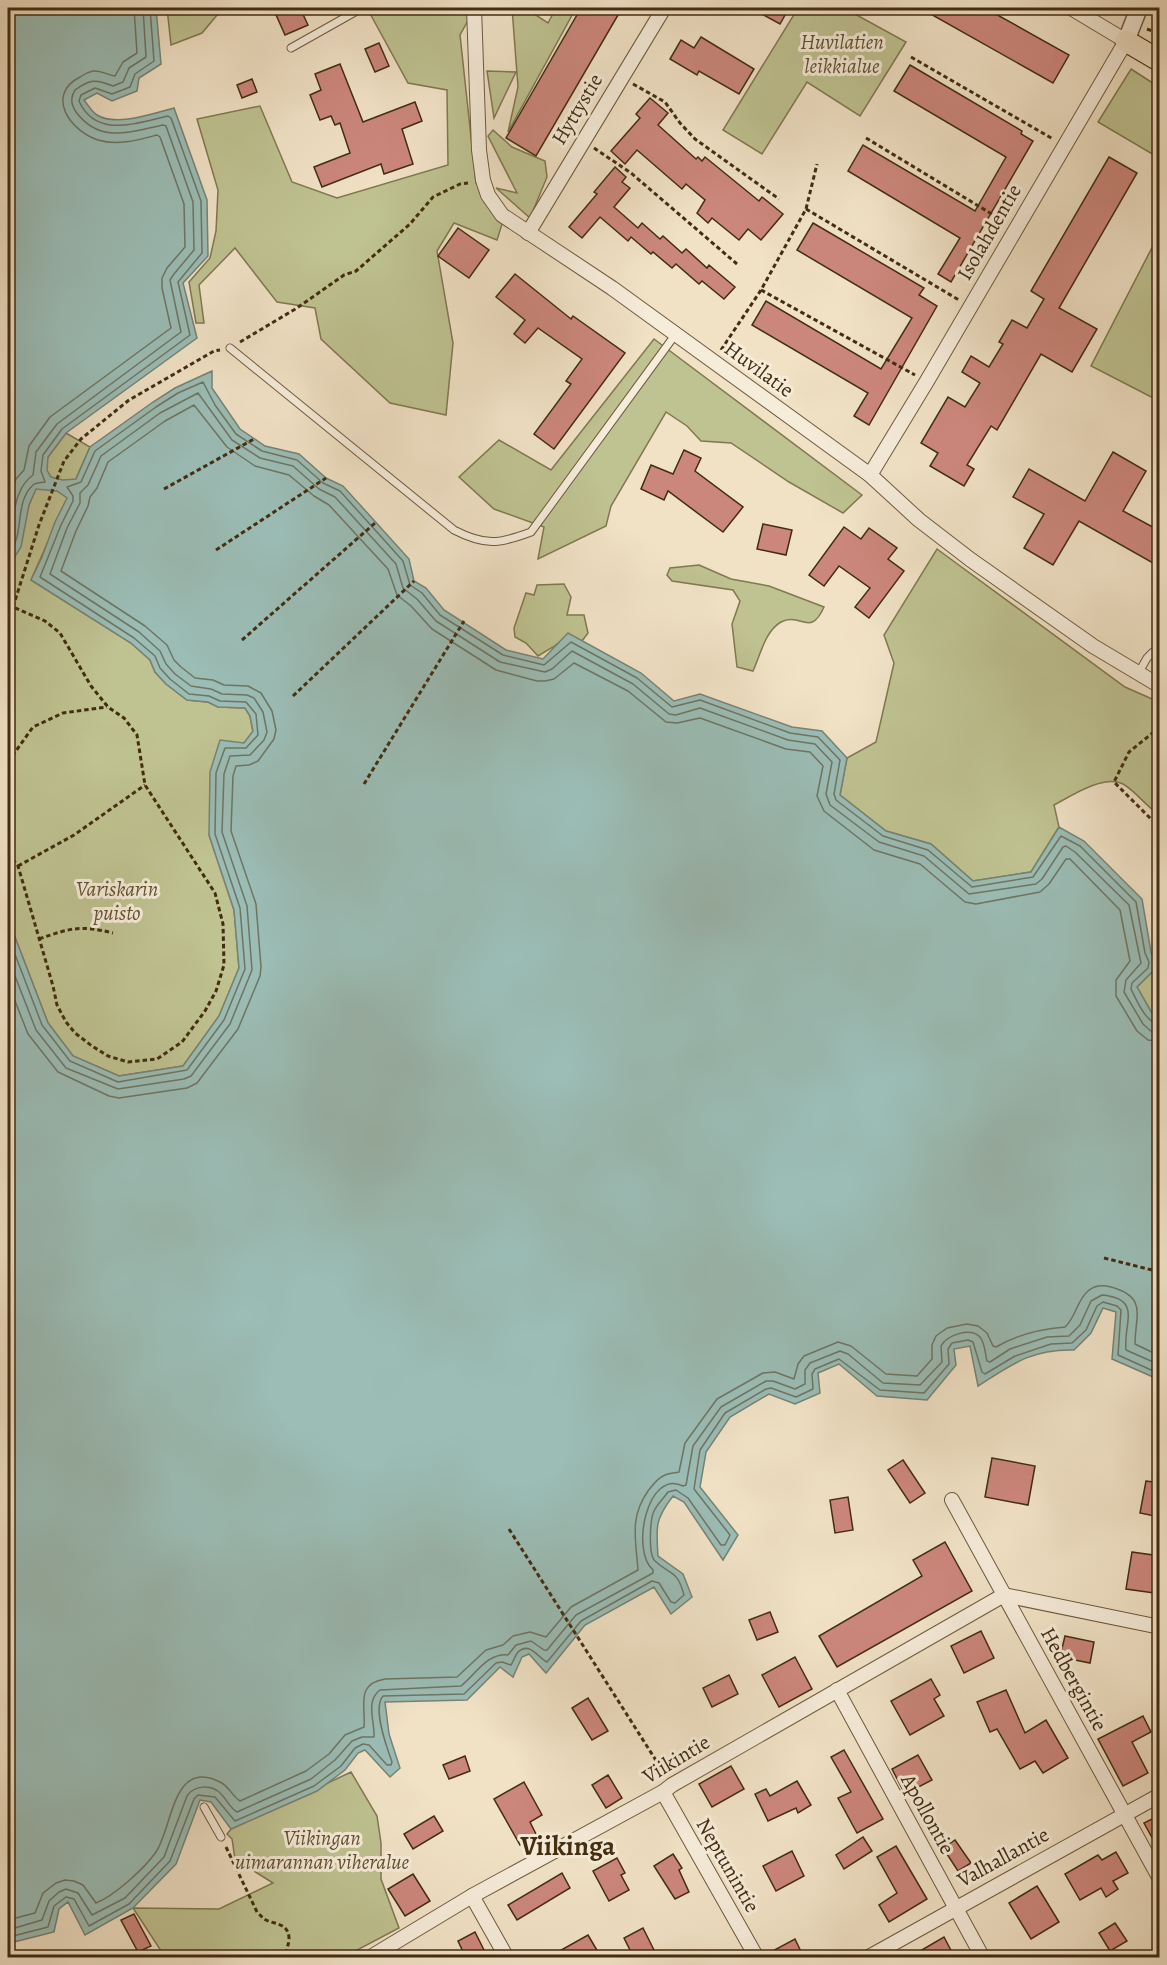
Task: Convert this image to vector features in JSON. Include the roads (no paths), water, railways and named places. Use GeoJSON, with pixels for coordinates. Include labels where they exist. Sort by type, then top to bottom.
{"type":"FeatureCollection","features":[{"type":"Feature","properties":{"kind":"main road"},"geometry":{"type":"LineString","coordinates":[[1126,41],[1160,61]]}},
{"type":"Feature","properties":{"kind":"street","name":"Huvilatie"},"geometry":{"type":"LineString","coordinates":[[474,8],[479,150],[483,180],[488,195],[502,215],[612,288],[870,475],[919,520],[971,560],[1093,646],[1160,686]]}},
{"type":"Feature","properties":{"kind":"street","name":"Hyttystie"},"geometry":{"type":"LineString","coordinates":[[528,233],[664,8]]}},
{"type":"Feature","properties":{"kind":"street"},"geometry":{"type":"LineString","coordinates":[[1071,8],[1126,41]]}},
{"type":"Feature","properties":{"kind":"street","name":"Isolahdentie"},"geometry":{"type":"LineString","coordinates":[[870,475],[1126,41],[1139,8]]}},
{"type":"Feature","properties":{"kind":"street","name":"Hedbergintie"},"geometry":{"type":"LineString","coordinates":[[952,1500],[1160,1879]]}},
{"type":"Feature","properties":{"kind":"street"},"geometry":{"type":"LineString","coordinates":[[1004,1595],[1160,1627]]}},
{"type":"Feature","properties":{"kind":"street","name":"Viikintie"},"geometry":{"type":"LineString","coordinates":[[369,1958],[472,1896],[667,1789],[1004,1595]]}},
{"type":"Feature","properties":{"kind":"street","name":"Apollontie"},"geometry":{"type":"LineString","coordinates":[[837,1690],[983,1958]]}},
{"type":"Feature","properties":{"kind":"street","name":"Neptunintie"},"geometry":{"type":"LineString","coordinates":[[667,1789],[757,1958]]}},
{"type":"Feature","properties":{"kind":"street","name":"Valhallantie"},"geometry":{"type":"LineString","coordinates":[[867,1958],[1160,1795]]}},
{"type":"Feature","properties":{"kind":"street"},"geometry":{"type":"LineString","coordinates":[[472,1896],[507,1958]]}},
{"type":"Feature","properties":{"kind":"lane"},"geometry":{"type":"LineString","coordinates":[[291,48],[362,8]]}},
{"type":"Feature","properties":{"kind":"lane"},"geometry":{"type":"LineString","coordinates":[[230,348],[454,530],[486,543],[506,542],[531,532],[675,335]]}},
{"type":"Feature","properties":{"kind":"lane"},"geometry":{"type":"LineString","coordinates":[[1138,674],[1153,652],[1160,652]]}},
{"type":"Feature","properties":{"kind":"lane"},"geometry":{"type":"LineString","coordinates":[[204,1807],[221,1837]]}},
{"type":"Feature","properties":{"kind":"water"},"geometry":{"type":"Polygon","coordinates":[[[8,8],[156,8],[161,64],[139,78],[137,91],[112,101],[97,93],[84,100],[97,115],[114,120],[135,118],[174,108],[207,200],[208,256],[183,283],[197,338],[66,433],[48,457],[47,470],[51,477],[63,480],[76,479],[90,447],[175,388],[212,371],[212,388],[240,429],[265,446],[299,454],[326,478],[343,486],[409,559],[414,581],[426,588],[444,610],[506,650],[543,659],[568,633],[641,673],[674,701],[700,694],[792,727],[822,731],[847,758],[840,795],[886,831],[931,844],[973,881],[1031,872],[1059,827],[1084,841],[1142,899],[1151,952],[1155,961],[1153,971],[1137,987],[1153,1015],[1160,1021],[1160,1380],[1112,1359],[1116,1312],[1103,1308],[1091,1333],[1074,1350],[1046,1352],[1023,1359],[978,1386],[970,1346],[954,1349],[956,1365],[927,1400],[877,1396],[839,1364],[818,1373],[820,1393],[795,1404],[769,1394],[730,1417],[706,1452],[700,1487],[738,1535],[723,1560],[684,1502],[673,1496],[660,1517],[657,1530],[658,1556],[683,1574],[692,1597],[671,1614],[654,1587],[585,1625],[546,1673],[529,1654],[522,1657],[513,1677],[500,1667],[467,1700],[385,1702],[389,1734],[400,1768],[390,1777],[365,1750],[358,1753],[345,1770],[317,1791],[231,1829],[211,1802],[200,1800],[176,1864],[133,1908],[85,1935],[68,1902],[59,1909],[54,1932],[14,1942],[8,1954],[8,919],[48,1023],[73,1056],[119,1076],[183,1066],[219,1016],[239,968],[234,910],[209,835],[210,772],[220,740],[244,743],[253,731],[250,716],[245,708],[218,707],[208,702],[187,700],[166,684],[155,672],[150,660],[131,643],[31,580],[67,498],[57,491],[36,489],[29,505],[21,547],[14,558],[8,557],[8,8]]]}},
{"type":"Feature","properties":{"kind":"district","name":"Viikinga"},"geometry":{"type":"Point","coordinates":[568,1846]}},
{"type":"Feature","properties":{"kind":"park label","name":"Huvilatien leikkialue"},"geometry":{"type":"Point","coordinates":[842,54]}},
{"type":"Feature","properties":{"kind":"park label","name":"Variskarin puisto"},"geometry":{"type":"Point","coordinates":[117,901]}},
{"type":"Feature","properties":{"kind":"park label","name":"Viikingan uimarannan viheralue"},"geometry":{"type":"Point","coordinates":[322,1850]}}]}
